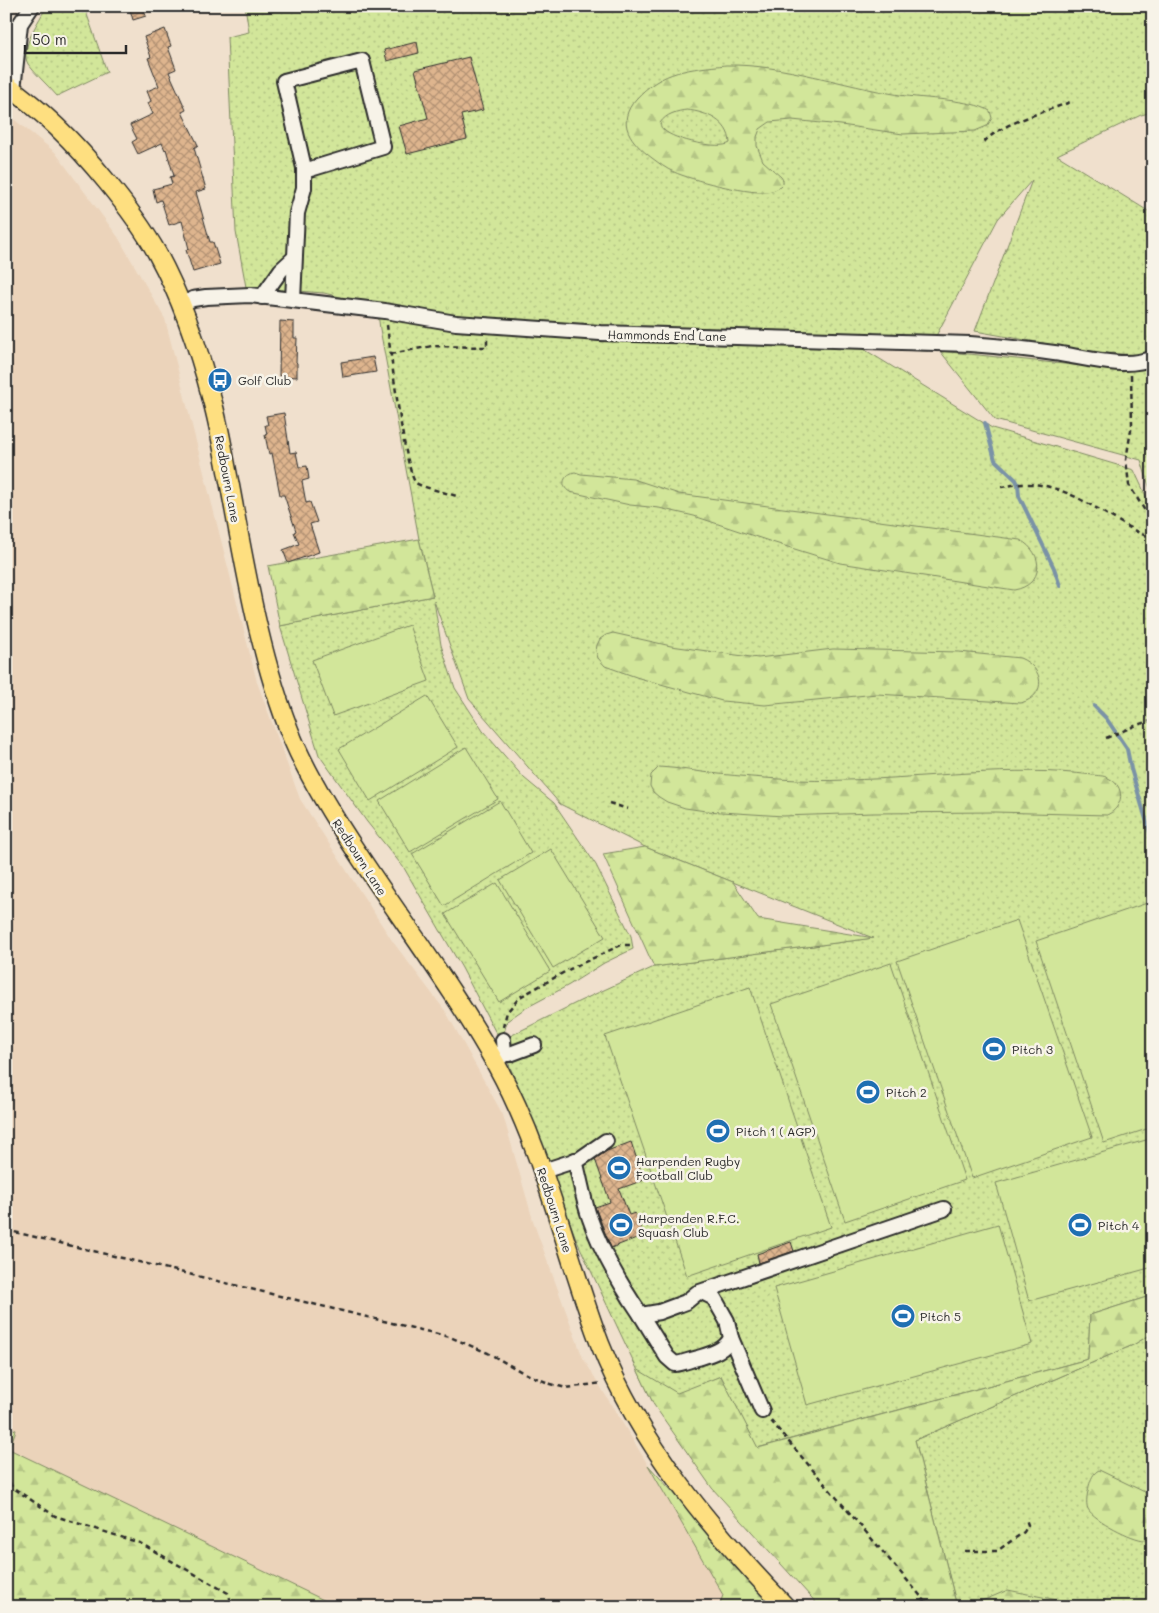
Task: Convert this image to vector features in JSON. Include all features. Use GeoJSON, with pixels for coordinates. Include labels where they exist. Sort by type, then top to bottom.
{"type":"FeatureCollection","features":[{"type":"Feature","properties":{"kind":"main road","name":"Redbourn Lane"},"geometry":{"type":"LineString","coordinates":[[10,87],[47,118],[81,151],[128,208],[156,252],[182,304],[195,340],[213,402],[258,633],[273,687],[294,743],[337,822],[479,1034],[501,1052],[512,1095],[543,1171],[580,1288],[616,1381],[635,1418],[684,1490],[722,1537],[786,1607]]}},
{"type":"Feature","properties":{"kind":"street"},"geometry":{"type":"LineString","coordinates":[[10,87],[20,24],[32,6]]}},
{"type":"Feature","properties":{"kind":"street"},"geometry":{"type":"LineString","coordinates":[[6,32],[20,24]]}},
{"type":"Feature","properties":{"kind":"street"},"geometry":{"type":"LineString","coordinates":[[292,300],[297,213],[304,188],[304,171],[284,80],[362,61],[383,148],[304,171]]}},
{"type":"Feature","properties":{"kind":"street"},"geometry":{"type":"LineString","coordinates":[[262,297],[281,270],[294,258]]}},
{"type":"Feature","properties":{"kind":"street","name":"Hammonds End Lane"},"geometry":{"type":"LineString","coordinates":[[182,304],[193,299],[206,297],[250,296],[385,311],[456,323],[600,333],[999,346],[1106,362],[1131,363],[1153,358]]}},
{"type":"Feature","properties":{"kind":"street"},"geometry":{"type":"LineString","coordinates":[[501,1052],[510,1054],[534,1045]]}},
{"type":"Feature","properties":{"kind":"street"},"geometry":{"type":"LineString","coordinates":[[543,1171],[580,1159],[606,1141]]}},
{"type":"Feature","properties":{"kind":"street"},"geometry":{"type":"LineString","coordinates":[[575,1160],[589,1215],[602,1249],[621,1285],[667,1357],[675,1364],[684,1363],[720,1350],[727,1345],[731,1338]]}},
{"type":"Feature","properties":{"kind":"street"},"geometry":{"type":"LineString","coordinates":[[641,1314],[659,1312],[686,1302],[697,1293],[944,1209]]}},
{"type":"Feature","properties":{"kind":"street"},"geometry":{"type":"LineString","coordinates":[[702,1292],[714,1298],[727,1321],[731,1338],[762,1410]]}},
{"type":"Feature","properties":{"kind":"path"},"geometry":{"type":"LineString","coordinates":[[984,142],[990,135],[1002,128],[1073,101]]}},
{"type":"Feature","properties":{"kind":"path"},"geometry":{"type":"LineString","coordinates":[[385,311],[403,436],[411,476],[417,484],[460,496]]}},
{"type":"Feature","properties":{"kind":"path"},"geometry":{"type":"LineString","coordinates":[[391,354],[432,346],[487,347],[488,334]]}},
{"type":"Feature","properties":{"kind":"path"},"geometry":{"type":"LineString","coordinates":[[1131,363],[1132,424],[1126,460],[1129,485],[1147,514],[1149,528],[1153,534]]}},
{"type":"Feature","properties":{"kind":"path"},"geometry":{"type":"LineString","coordinates":[[1001,487],[1020,484],[1038,485],[1060,490],[1081,499],[1138,533],[1153,539]]}},
{"type":"Feature","properties":{"kind":"path"},"geometry":{"type":"LineString","coordinates":[[1106,738],[1153,720]]}},
{"type":"Feature","properties":{"kind":"path"},"geometry":{"type":"LineString","coordinates":[[609,803],[628,809]]}},
{"type":"Feature","properties":{"kind":"path"},"geometry":{"type":"LineString","coordinates":[[501,1052],[502,1027],[507,1012],[520,997],[621,945],[631,945]]}},
{"type":"Feature","properties":{"kind":"path"},"geometry":{"type":"LineString","coordinates":[[6,1230],[450,1337],[488,1353],[522,1372],[566,1388],[616,1381]]}},
{"type":"Feature","properties":{"kind":"path"},"geometry":{"type":"LineString","coordinates":[[762,1410],[930,1607]]}},
{"type":"Feature","properties":{"kind":"path"},"geometry":{"type":"LineString","coordinates":[[6,1474],[12,1488],[55,1516],[140,1543],[228,1593],[232,1607]]}},
{"type":"Feature","properties":{"kind":"path"},"geometry":{"type":"LineString","coordinates":[[965,1551],[997,1550],[1024,1532],[1028,1525],[1026,1518]]}},
{"type":"Feature","properties":{"kind":"shaded area"},"geometry":{"type":"Polygon","coordinates":[[[6,113],[55,152],[118,237],[165,319],[257,682],[300,799],[393,942],[446,1012],[503,1115],[534,1224],[583,1358],[648,1465],[778,1607],[6,1607],[6,113]]]}},
{"type":"Feature","properties":{"kind":"green space"},"geometry":{"type":"Polygon","coordinates":[[[47,6],[84,6],[107,72],[57,96],[31,68],[26,58],[28,42],[47,6]]]}},
{"type":"Feature","properties":{"kind":"green space"},"geometry":{"type":"Polygon","coordinates":[[[245,6],[1153,6],[1153,112],[1141,115],[1057,155],[1153,214],[1153,350],[1136,355],[1093,352],[975,331],[1032,180],[998,219],[928,351],[862,348],[992,428],[1134,470],[1153,511],[1153,1295],[1090,1315],[1088,1359],[757,1448],[721,1376],[654,1405],[577,1241],[500,1041],[654,967],[873,938],[645,847],[560,804],[469,699],[434,601],[441,645],[455,688],[483,731],[524,778],[554,803],[596,865],[631,936],[633,949],[604,963],[569,985],[524,1009],[507,1021],[504,1033],[496,1033],[462,968],[404,868],[367,822],[319,755],[280,626],[433,596],[419,539],[377,306],[324,293],[246,287],[236,232],[227,37],[249,32],[245,6]]]}},
{"type":"Feature","properties":{"kind":"green space"},"geometry":{"type":"Polygon","coordinates":[[[726,65],[770,68],[900,95],[971,104],[990,111],[992,118],[987,126],[975,131],[903,134],[792,120],[770,122],[760,129],[757,137],[757,146],[763,161],[781,177],[783,184],[777,189],[766,192],[755,192],[718,185],[693,179],[665,168],[644,152],[632,139],[626,124],[630,108],[646,89],[666,77],[689,70],[726,65]],[[687,110],[665,117],[660,123],[661,127],[669,134],[697,143],[725,145],[730,143],[729,135],[721,123],[702,113],[687,110]]]}},
{"type":"Feature","properties":{"kind":"green space"},"geometry":{"type":"Polygon","coordinates":[[[940,351],[1121,370],[1153,364],[1153,499],[1141,460],[995,420],[940,351]]]}},
{"type":"Feature","properties":{"kind":"green space"},"geometry":{"type":"Polygon","coordinates":[[[575,472],[633,479],[679,494],[1020,540],[1034,553],[1038,568],[1031,582],[1024,587],[1014,590],[840,563],[694,516],[570,492],[565,487],[564,480],[568,475],[575,472]]]}},
{"type":"Feature","properties":{"kind":"green space"},"geometry":{"type":"Polygon","coordinates":[[[419,539],[433,596],[280,626],[268,566],[419,539]]]}},
{"type":"Feature","properties":{"kind":"green space"},"geometry":{"type":"Polygon","coordinates":[[[409,625],[429,681],[333,716],[312,660],[409,625]]]}},
{"type":"Feature","properties":{"kind":"green space"},"geometry":{"type":"Polygon","coordinates":[[[613,633],[671,646],[758,658],[833,649],[959,652],[1020,658],[1034,668],[1040,681],[1036,694],[1021,703],[877,694],[765,705],[722,701],[639,678],[605,666],[598,658],[597,645],[600,639],[613,633]]]}},
{"type":"Feature","properties":{"kind":"green space"},"geometry":{"type":"Polygon","coordinates":[[[427,696],[458,747],[370,801],[339,749],[427,696]]]}},
{"type":"Feature","properties":{"kind":"green space"},"geometry":{"type":"Polygon","coordinates":[[[466,747],[498,799],[410,852],[379,801],[466,747]]]}},
{"type":"Feature","properties":{"kind":"green space"},"geometry":{"type":"Polygon","coordinates":[[[659,767],[751,777],[815,780],[878,779],[970,773],[1062,772],[1106,777],[1118,786],[1121,796],[1117,807],[1107,815],[994,812],[783,816],[706,811],[685,808],[667,802],[653,792],[650,786],[651,775],[659,767]]]}},
{"type":"Feature","properties":{"kind":"green space"},"geometry":{"type":"Polygon","coordinates":[[[500,801],[531,853],[444,906],[412,854],[500,801]]]}},
{"type":"Feature","properties":{"kind":"green space"},"geometry":{"type":"Polygon","coordinates":[[[645,847],[733,882],[758,919],[874,938],[654,967],[603,854],[645,847]]]}},
{"type":"Feature","properties":{"kind":"green space"},"geometry":{"type":"Polygon","coordinates":[[[551,849],[605,937],[553,968],[500,880],[551,849]]]}},
{"type":"Feature","properties":{"kind":"green space"},"geometry":{"type":"Polygon","coordinates":[[[497,883],[550,971],[499,1002],[445,914],[497,883]]]}},
{"type":"Feature","properties":{"kind":"green space"},"geometry":{"type":"Polygon","coordinates":[[[1153,901],[1153,1127],[1104,1143],[1036,941],[1153,901]]]}},
{"type":"Feature","properties":{"kind":"green space","name":"Pitch 3"},"geometry":{"type":"Polygon","coordinates":[[[1017,920],[1092,1137],[972,1178],[897,961],[1017,920]]]}},
{"type":"Feature","properties":{"kind":"green space","name":"Pitch 2"},"geometry":{"type":"Polygon","coordinates":[[[891,963],[965,1180],[845,1221],[771,1004],[891,963]]]}},
{"type":"Feature","properties":{"kind":"green space","name":"Pitch 1 ( AGP)"},"geometry":{"type":"Polygon","coordinates":[[[750,987],[831,1227],[687,1276],[605,1036],[750,987]]]}},
{"type":"Feature","properties":{"kind":"green space","name":"Pitch 4"},"geometry":{"type":"Polygon","coordinates":[[[1153,1138],[1153,1267],[1029,1301],[996,1183],[1153,1138]]]}},
{"type":"Feature","properties":{"kind":"green space","name":"Pitch 5"},"geometry":{"type":"Polygon","coordinates":[[[998,1224],[1032,1344],[807,1405],[774,1288],[998,1224]]]}},
{"type":"Feature","properties":{"kind":"green space"},"geometry":{"type":"Polygon","coordinates":[[[1153,1295],[1153,1333],[1133,1345],[915,1440],[957,1607],[820,1607],[712,1488],[654,1405],[637,1369],[677,1393],[721,1376],[758,1448],[1088,1359],[1090,1315],[1153,1295]]]}},
{"type":"Feature","properties":{"kind":"green space"},"geometry":{"type":"Polygon","coordinates":[[[1153,1333],[1153,1607],[957,1607],[915,1440],[1133,1345],[1153,1333]]]}},
{"type":"Feature","properties":{"kind":"green space"},"geometry":{"type":"Polygon","coordinates":[[[6,1426],[16,1430],[9,1449],[334,1605],[333,1607],[6,1607],[6,1426]]]}},
{"type":"Feature","properties":{"kind":"green space"},"geometry":{"type":"Polygon","coordinates":[[[648,1465],[778,1607],[719,1607],[723,1595],[648,1465]]]}},
{"type":"Feature","properties":{"kind":"green space"},"geometry":{"type":"Polygon","coordinates":[[[1099,1470],[1153,1496],[1152,1536],[1145,1540],[1123,1533],[1106,1524],[1088,1509],[1089,1486],[1091,1479],[1099,1470]]]}},
{"type":"Feature","properties":{"kind":"green space"},"geometry":{"type":"Polygon","coordinates":[[[1008,1590],[1072,1603],[1077,1607],[968,1607],[1008,1590]]]}},
{"type":"Feature","properties":{"kind":"building"},"geometry":{"type":"Polygon","coordinates":[[[129,6],[143,6],[146,16],[133,20],[129,6]]]}},
{"type":"Feature","properties":{"kind":"building"},"geometry":{"type":"Polygon","coordinates":[[[165,29],[171,46],[168,47],[176,69],[169,72],[186,110],[182,112],[198,145],[194,148],[206,189],[196,192],[210,242],[213,242],[220,264],[193,272],[186,250],[189,249],[182,221],[169,225],[161,200],[156,202],[153,189],[172,184],[170,177],[174,176],[166,149],[162,143],[138,154],[132,142],[137,139],[130,125],[153,114],[148,103],[151,101],[147,91],[159,86],[148,58],[151,57],[144,37],[165,29]]]}},
{"type":"Feature","properties":{"kind":"building"},"geometry":{"type":"Polygon","coordinates":[[[417,42],[419,53],[387,61],[384,50],[417,42]]]}},
{"type":"Feature","properties":{"kind":"building"},"geometry":{"type":"Polygon","coordinates":[[[469,57],[483,110],[461,115],[467,139],[407,154],[399,126],[428,118],[415,70],[469,57]]]}},
{"type":"Feature","properties":{"kind":"building"},"geometry":{"type":"Polygon","coordinates":[[[280,321],[294,322],[294,338],[297,338],[297,377],[279,376],[280,321]]]}},
{"type":"Feature","properties":{"kind":"building"},"geometry":{"type":"Polygon","coordinates":[[[373,357],[376,372],[343,377],[341,362],[373,357]]]}},
{"type":"Feature","properties":{"kind":"building"},"geometry":{"type":"Polygon","coordinates":[[[284,413],[290,453],[296,452],[299,467],[307,466],[309,479],[302,481],[306,503],[310,502],[317,522],[310,524],[319,552],[288,563],[283,550],[299,544],[284,495],[280,495],[272,453],[269,454],[265,435],[267,434],[265,425],[268,425],[266,416],[284,413]]]}},
{"type":"Feature","properties":{"kind":"building"},"geometry":{"type":"Polygon","coordinates":[[[631,1142],[644,1180],[619,1189],[629,1215],[635,1213],[644,1235],[611,1248],[595,1207],[610,1202],[595,1159],[607,1151],[631,1142]]]}},
{"type":"Feature","properties":{"kind":"building"},"geometry":{"type":"Polygon","coordinates":[[[791,1242],[794,1251],[759,1263],[757,1254],[791,1242]]]}},
{"type":"Feature","properties":{"kind":"waterway"},"geometry":{"type":"LineString","coordinates":[[985,423],[995,460],[1016,480],[1019,496],[1054,568],[1060,586]]}},
{"type":"Feature","properties":{"kind":"waterway"},"geometry":{"type":"LineString","coordinates":[[1094,706],[1106,718],[1127,749],[1153,843]]}},
{"type":"Feature","properties":{"kind":"place","name":"Golf Club"},"geometry":{"type":"Point","coordinates":[220,380]}},
{"type":"Feature","properties":{"kind":"place","name":"Pitch 3"},"geometry":{"type":"Point","coordinates":[994,1049]}},
{"type":"Feature","properties":{"kind":"place","name":"Pitch 2"},"geometry":{"type":"Point","coordinates":[868,1092]}},
{"type":"Feature","properties":{"kind":"place","name":"Pitch 1 ( AGP)"},"geometry":{"type":"Point","coordinates":[718,1131]}},
{"type":"Feature","properties":{"kind":"place","name":"Harpenden Rugby Football Club"},"geometry":{"type":"Point","coordinates":[619,1168]}},
{"type":"Feature","properties":{"kind":"place","name":"Harpenden R.F.C. Squash Club"},"geometry":{"type":"Point","coordinates":[621,1225]}},
{"type":"Feature","properties":{"kind":"place","name":"Pitch 4"},"geometry":{"type":"Point","coordinates":[1080,1225]}},
{"type":"Feature","properties":{"kind":"place","name":"Pitch 5"},"geometry":{"type":"Point","coordinates":[903,1316]}}]}
